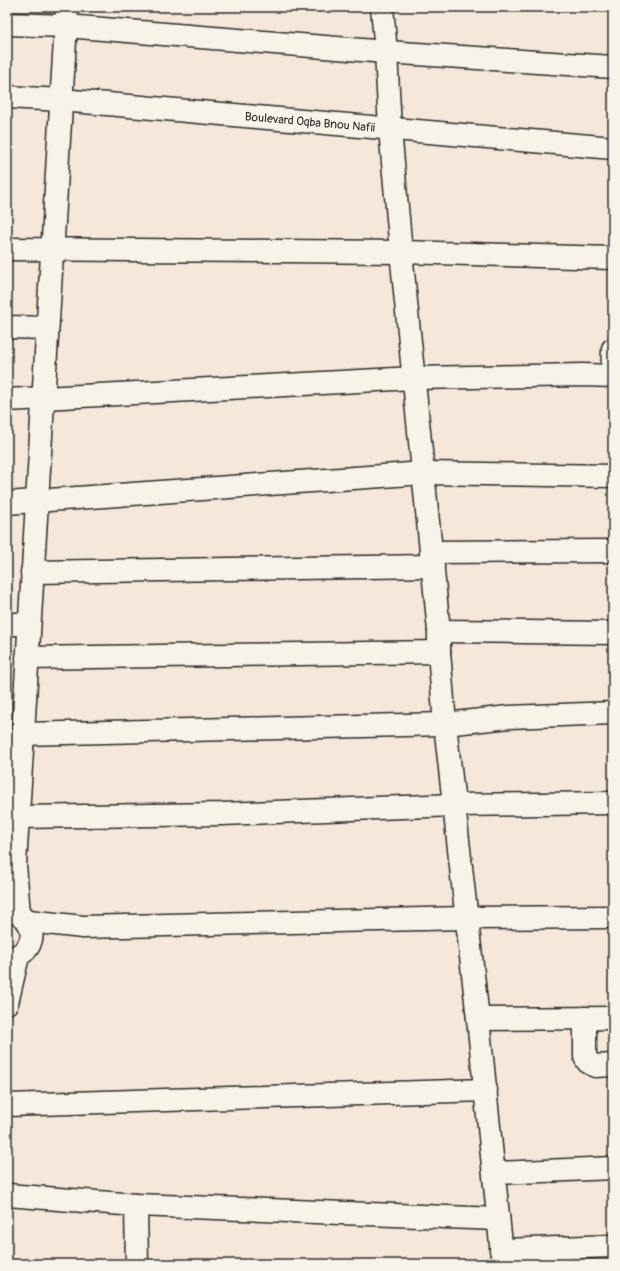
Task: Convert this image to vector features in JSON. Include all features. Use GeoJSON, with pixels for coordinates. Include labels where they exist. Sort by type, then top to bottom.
{"type":"FeatureCollection","features":[{"type":"Feature","properties":{"kind":"street"},"geometry":{"type":"LineString","coordinates":[[382,7],[390,129],[432,559],[445,724],[495,1173],[502,1257],[613,1246]]}},
{"type":"Feature","properties":{"kind":"street"},"geometry":{"type":"LineString","coordinates":[[7,886],[17,816],[13,785],[22,734],[16,701],[27,658],[66,16]]}},
{"type":"Feature","properties":{"kind":"street"},"geometry":{"type":"LineString","coordinates":[[7,24],[66,16],[386,52],[613,67]]}},
{"type":"Feature","properties":{"kind":"street","name":"Boulevard Oqba Bnou Nafii"},"geometry":{"type":"LineString","coordinates":[[7,97],[61,100],[613,148]]}},
{"type":"Feature","properties":{"kind":"street"},"geometry":{"type":"LineString","coordinates":[[7,248],[401,252],[613,258]]}},
{"type":"Feature","properties":{"kind":"street"},"geometry":{"type":"LineString","coordinates":[[7,327],[47,328]]}},
{"type":"Feature","properties":{"kind":"street"},"geometry":{"type":"LineString","coordinates":[[7,400],[414,378],[583,375],[612,376],[613,349]]}},
{"type":"Feature","properties":{"kind":"street"},"geometry":{"type":"LineString","coordinates":[[7,503],[424,473],[613,476]]}},
{"type":"Feature","properties":{"kind":"street"},"geometry":{"type":"LineString","coordinates":[[32,572],[432,559],[613,551]]}},
{"type":"Feature","properties":{"kind":"street"},"geometry":{"type":"LineString","coordinates":[[7,624],[29,624]]}},
{"type":"Feature","properties":{"kind":"street"},"geometry":{"type":"LineString","coordinates":[[27,658],[613,633]]}},
{"type":"Feature","properties":{"kind":"street"},"geometry":{"type":"LineString","coordinates":[[22,734],[445,724],[509,717],[613,713]]}},
{"type":"Feature","properties":{"kind":"street"},"geometry":{"type":"LineString","coordinates":[[17,816],[222,814],[455,805],[613,803]]}},
{"type":"Feature","properties":{"kind":"street"},"geometry":{"type":"LineString","coordinates":[[7,1002],[18,953],[32,932],[18,915],[12,859]]}},
{"type":"Feature","properties":{"kind":"street"},"geometry":{"type":"LineString","coordinates":[[18,915],[83,928],[466,918],[613,917]]}},
{"type":"Feature","properties":{"kind":"street"},"geometry":{"type":"LineString","coordinates":[[18,953],[83,928]]}},
{"type":"Feature","properties":{"kind":"street"},"geometry":{"type":"LineString","coordinates":[[585,1018],[585,1057],[588,1062],[595,1066],[613,1065]]}},
{"type":"Feature","properties":{"kind":"street"},"geometry":{"type":"LineString","coordinates":[[478,1019],[613,1018]]}},
{"type":"Feature","properties":{"kind":"street"},"geometry":{"type":"LineString","coordinates":[[7,1105],[486,1090]]}},
{"type":"Feature","properties":{"kind":"street"},"geometry":{"type":"LineString","coordinates":[[495,1173],[613,1168]]}},
{"type":"Feature","properties":{"kind":"street"},"geometry":{"type":"LineString","coordinates":[[7,1195],[136,1205],[498,1219]]}},
{"type":"Feature","properties":{"kind":"street"},"geometry":{"type":"LineString","coordinates":[[136,1205],[137,1264]]}}]}
